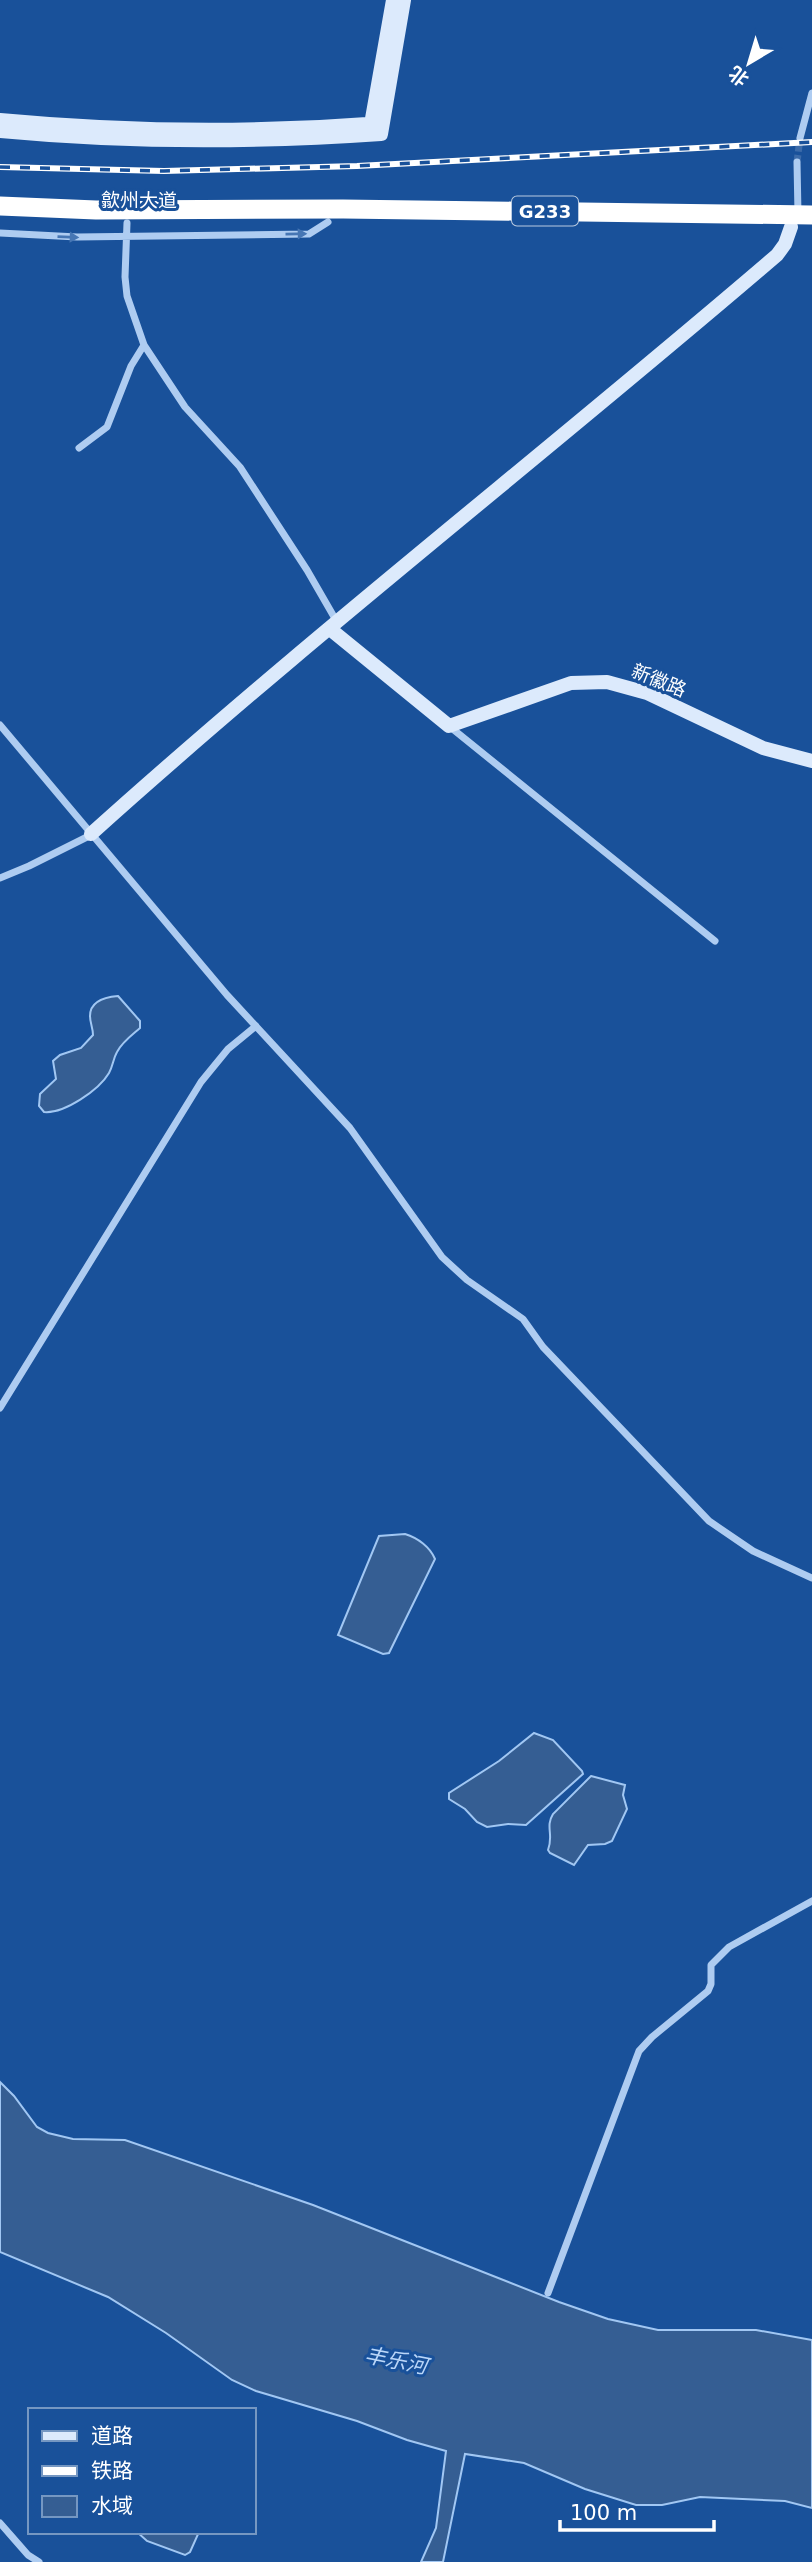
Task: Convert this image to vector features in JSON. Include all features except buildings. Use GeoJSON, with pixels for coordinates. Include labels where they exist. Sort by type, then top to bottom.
{"type":"FeatureCollection","features":[{"type":"Feature","properties":{"kind":"highway","name":"歙州大道"},"geometry":{"type":"LineString","coordinates":[[0,206],[278,216]]}},
{"type":"Feature","properties":{"kind":"highway","name":"G233"},"geometry":{"type":"LineString","coordinates":[[278,216],[803,221]]}},
{"type":"Feature","properties":{"kind":"highway","name":"G233"},"geometry":{"type":"LineString","coordinates":[[278,216],[328,222],[803,221]]}},
{"type":"Feature","properties":{"kind":"highway","name":"歙州大道"},"geometry":{"type":"LineString","coordinates":[[0,219],[127,230],[278,216]]}},
{"type":"Feature","properties":{"kind":"street"},"geometry":{"type":"LineString","coordinates":[[375,127],[393,0]]}},
{"type":"Feature","properties":{"kind":"street"},"geometry":{"type":"LineString","coordinates":[[375,127],[404,0]]}},
{"type":"Feature","properties":{"kind":"street"},"geometry":{"type":"LineString","coordinates":[[800,138],[812,93]]}},
{"type":"Feature","properties":{"kind":"street"},"geometry":{"type":"LineString","coordinates":[[0,120],[89,128],[178,131],[375,127]]}},
{"type":"Feature","properties":{"kind":"street"},"geometry":{"type":"LineString","coordinates":[[0,131],[178,142],[277,140],[375,127]]}},
{"type":"Feature","properties":{"kind":"street"},"geometry":{"type":"LineString","coordinates":[[0,878],[91,834],[334,626],[777,255],[803,221],[797,162]]}},
{"type":"Feature","properties":{"kind":"street"},"geometry":{"type":"LineString","coordinates":[[0,233],[77,237],[127,230],[309,234],[328,222]]}},
{"type":"Feature","properties":{"kind":"street"},"geometry":{"type":"LineString","coordinates":[[127,230],[127,296],[145,345],[185,407],[240,467],[307,570],[334,626],[449,726],[715,941]]}},
{"type":"Feature","properties":{"kind":"street"},"geometry":{"type":"LineString","coordinates":[[79,448],[107,427],[131,366],[145,345]]}},
{"type":"Feature","properties":{"kind":"street","name":"新徽路"},"geometry":{"type":"LineString","coordinates":[[449,726],[571,683],[607,682],[647,694],[763,748],[812,761]]}},
{"type":"Feature","properties":{"kind":"street"},"geometry":{"type":"LineString","coordinates":[[0,725],[256,1026],[350,1128],[442,1257],[467,1280],[523,1319],[543,1347],[709,1521],[752,1551],[812,1578]]}},
{"type":"Feature","properties":{"kind":"street"},"geometry":{"type":"LineString","coordinates":[[0,1408],[201,1082],[228,1049],[256,1026]]}},
{"type":"Feature","properties":{"kind":"street"},"geometry":{"type":"LineString","coordinates":[[548,2293],[621,2104],[637,2054],[652,2037],[708,1991],[711,1984],[711,1965],[726,1949],[812,1901]]}},
{"type":"Feature","properties":{"kind":"street"},"geometry":{"type":"LineString","coordinates":[[0,2523],[28,2555],[39,2562]]}},
{"type":"Feature","properties":{"kind":"water"},"geometry":{"type":"Polygon","coordinates":[[[118,996],[140,1021],[140,1028],[119,1048],[109,1073],[97,1087],[71,1105],[44,1112],[39,1106],[40,1094],[56,1079],[53,1061],[60,1055],[81,1048],[93,1035],[90,1016],[96,1003],[118,996]]]}},
{"type":"Feature","properties":{"kind":"water"},"geometry":{"type":"Polygon","coordinates":[[[405,1534],[423,1544],[435,1559],[389,1653],[383,1654],[338,1635],[379,1536],[405,1534]]]}},
{"type":"Feature","properties":{"kind":"water"},"geometry":{"type":"Polygon","coordinates":[[[534,1733],[553,1740],[583,1774],[526,1825],[487,1827],[449,1799],[449,1793],[499,1761],[534,1733]]]}},
{"type":"Feature","properties":{"kind":"water"},"geometry":{"type":"Polygon","coordinates":[[[591,1776],[625,1785],[623,1795],[627,1809],[612,1841],[588,1845],[574,1865],[548,1850],[550,1823],[553,1814],[591,1776]]]}},
{"type":"Feature","properties":{"kind":"water","name":"丰乐河"},"geometry":{"type":"Polygon","coordinates":[[[0,2082],[37,2127],[48,2133],[73,2139],[125,2140],[313,2205],[608,2319],[658,2330],[756,2330],[812,2340],[812,2508],[785,2501],[700,2497],[662,2505],[636,2505],[585,2489],[524,2463],[465,2454],[443,2562],[421,2562],[436,2528],[446,2451],[256,2391],[232,2380],[166,2333],[108,2297],[0,2252],[0,2082]]]}},
{"type":"Feature","properties":{"kind":"water"},"geometry":{"type":"Polygon","coordinates":[[[139,2534],[198,2534],[190,2552],[185,2555],[147,2541],[139,2534]]]}},
{"type":"Feature","properties":{"kind":"tunnel"},"geometry":{"type":"LineString","coordinates":[[797,162],[800,138]]}},
{"type":"Feature","properties":{"kind":"railway"},"geometry":{"type":"LineString","coordinates":[[0,167],[164,171],[357,166],[812,142]]}}]}
